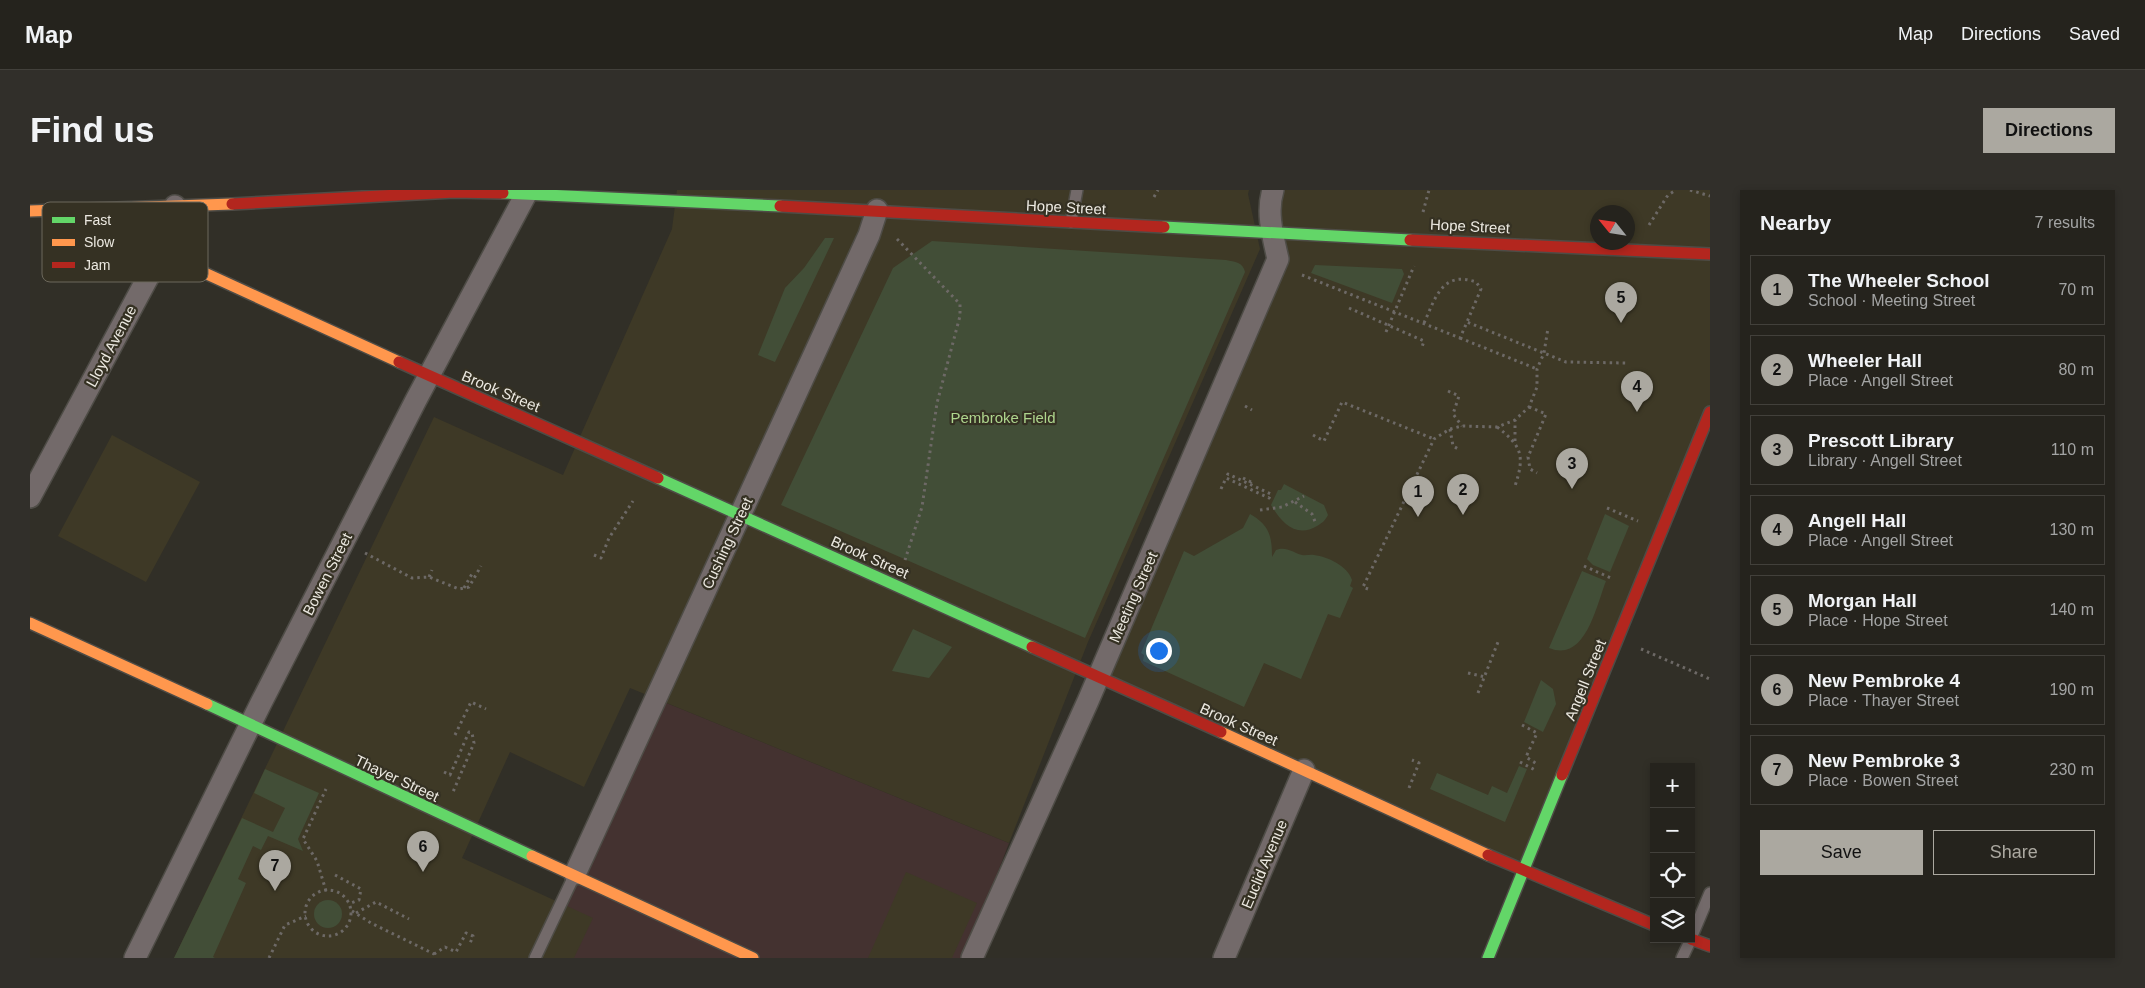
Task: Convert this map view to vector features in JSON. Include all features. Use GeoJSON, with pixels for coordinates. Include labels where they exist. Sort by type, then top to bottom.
{"type":"FeatureCollection","features":[{"type":"Feature","properties":{"kind":"street","name":"Meeting Street"},"geometry":{"type":"LineString","coordinates":[[972,958],[1098,677],[1278,259],[1272,233],[1270,201],[1273,190]]}},
{"type":"Feature","properties":{"kind":"street","name":"Hope Street"},"geometry":{"type":"LineString","coordinates":[[161,202],[176,198],[454,192],[526,194],[877,210],[1272,233],[1710,254]]}},
{"type":"Feature","properties":{"kind":"street","name":"Bowen Street"},"geometry":{"type":"LineString","coordinates":[[135,958],[251,724],[428,376],[526,194]]}},
{"type":"Feature","properties":{"kind":"street","name":"Cushing Street"},"geometry":{"type":"LineString","coordinates":[[575,874],[869,235],[877,210]]}},
{"type":"Feature","properties":{"kind":"street","name":"Brook Street"},"geometry":{"type":"LineString","coordinates":[[208,275],[428,376],[740,514],[1524,871],[1650,923]]}},
{"type":"Feature","properties":{"kind":"street","name":"Lloyd Avenue"},"geometry":{"type":"LineString","coordinates":[[30,497],[145,282]]}},
{"type":"Feature","properties":{"kind":"street","name":"Angell Street"},"geometry":{"type":"LineString","coordinates":[[1488,958],[1710,412]]}},
{"type":"Feature","properties":{"kind":"street","name":"Thayer Street"},"geometry":{"type":"LineString","coordinates":[[30,623],[251,724],[460,824],[575,874],[753,958]]}},
{"type":"Feature","properties":{"kind":"street","name":"Euclid Avenue"},"geometry":{"type":"LineString","coordinates":[[1224,958],[1304,770]]}},
{"type":"Feature","properties":{"kind":"street"},"geometry":{"type":"LineString","coordinates":[[1695,940],[1710,946]]}},
{"type":"Feature","properties":{"kind":"lane"},"geometry":{"type":"LineString","coordinates":[[1071,222],[1078,190]]}},
{"type":"Feature","properties":{"kind":"lane"},"geometry":{"type":"LineString","coordinates":[[535,958],[575,874]]}},
{"type":"Feature","properties":{"kind":"lane"},"geometry":{"type":"LineString","coordinates":[[1695,929],[1710,893]]}},
{"type":"Feature","properties":{"kind":"lane"},"geometry":{"type":"LineString","coordinates":[[1682,958],[1689,943]]}},
{"type":"Feature","properties":{"kind":"path"},"geometry":{"type":"LineString","coordinates":[[1154,197],[1158,190]]}},
{"type":"Feature","properties":{"kind":"path"},"geometry":{"type":"LineString","coordinates":[[1423,212],[1429,190]]}},
{"type":"Feature","properties":{"kind":"path"},"geometry":{"type":"LineString","coordinates":[[1648,225],[1668,195],[1676,190]]}},
{"type":"Feature","properties":{"kind":"path"},"geometry":{"type":"LineString","coordinates":[[1690,190],[1710,196]]}},
{"type":"Feature","properties":{"kind":"path"},"geometry":{"type":"LineString","coordinates":[[894,236],[960,304],[960,316],[937,402],[922,507],[904,563]]}},
{"type":"Feature","properties":{"kind":"path"},"geometry":{"type":"LineString","coordinates":[[1386,332],[1412,270]]}},
{"type":"Feature","properties":{"kind":"path"},"geometry":{"type":"LineString","coordinates":[[1302,275],[1537,369]]}},
{"type":"Feature","properties":{"kind":"path"},"geometry":{"type":"LineString","coordinates":[[1424,323],[1440,290],[1450,282],[1461,279],[1476,282],[1481,289],[1460,338]]}},
{"type":"Feature","properties":{"kind":"path"},"geometry":{"type":"LineString","coordinates":[[1349,308],[1424,341],[1422,347]]}},
{"type":"Feature","properties":{"kind":"path"},"geometry":{"type":"LineString","coordinates":[[1467,322],[1566,362],[1626,363]]}},
{"type":"Feature","properties":{"kind":"path"},"geometry":{"type":"LineString","coordinates":[[1368,589],[1362,587],[1434,439],[1450,429],[1462,426],[1497,427],[1515,420],[1529,407],[1537,387],[1537,369],[1544,353],[1548,328]]}},
{"type":"Feature","properties":{"kind":"path"},"geometry":{"type":"LineString","coordinates":[[1448,391],[1460,396],[1453,414],[1462,426]]}},
{"type":"Feature","properties":{"kind":"path"},"geometry":{"type":"LineString","coordinates":[[1313,435],[1324,441],[1342,402],[1434,439]]}},
{"type":"Feature","properties":{"kind":"path"},"geometry":{"type":"LineString","coordinates":[[1246,406],[1252,410]]}},
{"type":"Feature","properties":{"kind":"path"},"geometry":{"type":"LineString","coordinates":[[1529,407],[1546,414],[1528,457],[1530,469]]}},
{"type":"Feature","properties":{"kind":"path"},"geometry":{"type":"LineString","coordinates":[[1515,420],[1515,440],[1522,465],[1515,486]]}},
{"type":"Feature","properties":{"kind":"path"},"geometry":{"type":"LineString","coordinates":[[1497,427],[1515,440]]}},
{"type":"Feature","properties":{"kind":"path"},"geometry":{"type":"LineString","coordinates":[[1450,429],[1453,446],[1460,450]]}},
{"type":"Feature","properties":{"kind":"path"},"geometry":{"type":"LineString","coordinates":[[1522,465],[1537,473]]}},
{"type":"Feature","properties":{"kind":"path"},"geometry":{"type":"LineString","coordinates":[[1221,488],[1228,474],[1251,482],[1252,480]]}},
{"type":"Feature","properties":{"kind":"path"},"geometry":{"type":"LineString","coordinates":[[1226,478],[1269,498],[1271,494],[1243,478]]}},
{"type":"Feature","properties":{"kind":"path"},"geometry":{"type":"LineString","coordinates":[[1260,510],[1282,507],[1304,496]]}},
{"type":"Feature","properties":{"kind":"path"},"geometry":{"type":"LineString","coordinates":[[594,555],[601,558],[609,538],[633,501]]}},
{"type":"Feature","properties":{"kind":"path"},"geometry":{"type":"LineString","coordinates":[[1294,502],[1312,514],[1316,524]]}},
{"type":"Feature","properties":{"kind":"path"},"geometry":{"type":"LineString","coordinates":[[1607,508],[1638,521]]}},
{"type":"Feature","properties":{"kind":"path"},"geometry":{"type":"LineString","coordinates":[[365,553],[412,578],[429,577],[459,589],[470,587],[481,566]]}},
{"type":"Feature","properties":{"kind":"path"},"geometry":{"type":"LineString","coordinates":[[1584,566],[1615,579]]}},
{"type":"Feature","properties":{"kind":"path"},"geometry":{"type":"LineString","coordinates":[[429,577],[432,570]]}},
{"type":"Feature","properties":{"kind":"path"},"geometry":{"type":"LineString","coordinates":[[463,588],[473,572]]}},
{"type":"Feature","properties":{"kind":"path"},"geometry":{"type":"LineString","coordinates":[[1478,693],[1498,642]]}},
{"type":"Feature","properties":{"kind":"path"},"geometry":{"type":"LineString","coordinates":[[1638,648],[1710,679]]}},
{"type":"Feature","properties":{"kind":"path"},"geometry":{"type":"LineString","coordinates":[[1468,673],[1485,677]]}},
{"type":"Feature","properties":{"kind":"path"},"geometry":{"type":"LineString","coordinates":[[455,734],[471,702],[486,709]]}},
{"type":"Feature","properties":{"kind":"path"},"geometry":{"type":"LineString","coordinates":[[1522,725],[1537,733],[1526,757],[1538,764]]}},
{"type":"Feature","properties":{"kind":"path"},"geometry":{"type":"LineString","coordinates":[[444,772],[450,775],[469,732],[472,733],[474,743],[453,793]]}},
{"type":"Feature","properties":{"kind":"path"},"geometry":{"type":"LineString","coordinates":[[1409,788],[1419,763],[1412,760]]}},
{"type":"Feature","properties":{"kind":"path"},"geometry":{"type":"LineString","coordinates":[[1520,762],[1535,770]]}},
{"type":"Feature","properties":{"kind":"path"},"geometry":{"type":"LineString","coordinates":[[326,789],[303,840],[316,861],[326,891]]}},
{"type":"Feature","properties":{"kind":"path"},"geometry":{"type":"LineString","coordinates":[[335,875],[361,889],[358,900],[350,903],[348,901]]}},
{"type":"Feature","properties":{"kind":"path"},"geometry":{"type":"LineString","coordinates":[[410,919],[376,902],[354,912],[342,932],[327,936],[313,931],[306,916],[308,903],[312,897],[326,891],[340,894],[348,901],[354,912],[435,956],[445,947],[456,952],[466,932],[473,936],[469,946]]}},
{"type":"Feature","properties":{"kind":"path"},"geometry":{"type":"LineString","coordinates":[[269,958],[285,925],[306,916]]}},
{"type":"Feature","properties":{"kind":"shaded area"},"geometry":{"type":"Polygon","coordinates":[[[677,190],[1249,190],[1248,194],[1260,249],[1088,642],[1009,843],[630,688],[584,787],[510,752],[462,858],[593,918],[574,958],[174,958],[434,417],[563,475],[672,229],[677,190]]]}},
{"type":"Feature","properties":{"kind":"shaded area"},"geometry":{"type":"Polygon","coordinates":[[[1273,190],[1710,190],[1710,412],[1524,871],[1098,677],[1278,259],[1273,190]]]}},
{"type":"Feature","properties":{"kind":"shaded area"},"geometry":{"type":"Polygon","coordinates":[[[112,435],[200,482],[146,582],[58,536],[112,435]]]}},
{"type":"Feature","properties":{"kind":"shaded area"},"geometry":{"type":"Polygon","coordinates":[[[664,702],[1009,843],[965,958],[537,958],[664,702]]]}},
{"type":"Feature","properties":{"kind":"shaded area"},"geometry":{"type":"Polygon","coordinates":[[[906,872],[977,903],[952,958],[868,958],[906,872]]]}},
{"type":"Feature","properties":{"kind":"green space"},"geometry":{"type":"Polygon","coordinates":[[[825,238],[834,238],[775,362],[758,355],[785,288],[804,268],[825,238]]]}},
{"type":"Feature","properties":{"kind":"green space","name":"Pembroke Field"},"geometry":{"type":"Polygon","coordinates":[[[932,241],[1226,260],[1238,263],[1244,269],[1245,272],[1085,638],[781,505],[893,268],[932,241]]]}},
{"type":"Feature","properties":{"kind":"green space"},"geometry":{"type":"Polygon","coordinates":[[[1315,265],[1402,269],[1404,274],[1392,303],[1311,273],[1315,265]]]}},
{"type":"Feature","properties":{"kind":"green space"},"geometry":{"type":"Polygon","coordinates":[[[1284,484],[1324,505],[1328,515],[1325,520],[1309,530],[1302,531],[1296,530],[1284,523],[1271,505],[1278,490],[1281,490],[1284,484]]]}},
{"type":"Feature","properties":{"kind":"green space"},"geometry":{"type":"Polygon","coordinates":[[[1250,514],[1261,522],[1268,531],[1272,557],[1276,550],[1283,549],[1302,555],[1325,558],[1337,563],[1346,570],[1352,580],[1350,586],[1353,588],[1340,618],[1328,614],[1301,679],[1264,663],[1244,707],[1143,661],[1144,655],[1141,653],[1184,551],[1194,556],[1243,528],[1250,514]]]}},
{"type":"Feature","properties":{"kind":"green space"},"geometry":{"type":"Polygon","coordinates":[[[1605,514],[1629,526],[1610,572],[1593,565],[1587,559],[1605,514]]]}},
{"type":"Feature","properties":{"kind":"green space"},"geometry":{"type":"Polygon","coordinates":[[[1582,571],[1606,581],[1593,618],[1580,640],[1572,648],[1561,650],[1549,648],[1582,571]]]}},
{"type":"Feature","properties":{"kind":"green space"},"geometry":{"type":"Polygon","coordinates":[[[913,629],[952,647],[929,678],[892,671],[913,629]]]}},
{"type":"Feature","properties":{"kind":"green space"},"geometry":{"type":"Polygon","coordinates":[[[1541,680],[1553,689],[1556,704],[1543,732],[1524,722],[1541,680]]]}},
{"type":"Feature","properties":{"kind":"green space"},"geometry":{"type":"Polygon","coordinates":[[[1519,766],[1527,769],[1505,822],[1430,789],[1437,773],[1488,795],[1492,786],[1507,793],[1519,766]]]}},
{"type":"Feature","properties":{"kind":"green space"},"geometry":{"type":"Polygon","coordinates":[[[265,769],[319,793],[298,839],[303,851],[268,836],[261,850],[253,846],[238,879],[246,883],[213,957],[215,958],[174,958],[242,818],[273,832],[285,808],[254,793],[265,769]]]}},
{"type":"Feature","properties":{"kind":"green space"},"geometry":{"type":"Polygon","coordinates":[[[328,900],[338,904],[342,914],[338,924],[328,928],[318,924],[314,914],[318,904],[328,900]]]}},
{"type":"Feature","properties":{"kind":"traffic: fast"},"geometry":{"type":"LineString","coordinates":[[503,193],[780,206]]}},
{"type":"Feature","properties":{"kind":"traffic: fast"},"geometry":{"type":"LineString","coordinates":[[1164,227],[1410,240]]}},
{"type":"Feature","properties":{"kind":"traffic: fast"},"geometry":{"type":"LineString","coordinates":[[658,478],[1032,647]]}},
{"type":"Feature","properties":{"kind":"traffic: fast"},"geometry":{"type":"LineString","coordinates":[[207,704],[532,856]]}},
{"type":"Feature","properties":{"kind":"traffic: fast"},"geometry":{"type":"LineString","coordinates":[[1488,958],[1562,775]]}},
{"type":"Feature","properties":{"kind":"traffic: slow"},"geometry":{"type":"LineString","coordinates":[[208,205],[232,204]]}},
{"type":"Feature","properties":{"kind":"traffic: slow"},"geometry":{"type":"LineString","coordinates":[[30,211],[42,211]]}},
{"type":"Feature","properties":{"kind":"traffic: slow"},"geometry":{"type":"LineString","coordinates":[[208,275],[399,362]]}},
{"type":"Feature","properties":{"kind":"traffic: slow"},"geometry":{"type":"LineString","coordinates":[[30,623],[207,704]]}},
{"type":"Feature","properties":{"kind":"traffic: slow"},"geometry":{"type":"LineString","coordinates":[[1221,732],[1488,855]]}},
{"type":"Feature","properties":{"kind":"traffic: slow"},"geometry":{"type":"LineString","coordinates":[[532,856],[753,958]]}},
{"type":"Feature","properties":{"kind":"traffic: jam"},"geometry":{"type":"LineString","coordinates":[[232,204],[454,192],[503,193]]}},
{"type":"Feature","properties":{"kind":"traffic: jam"},"geometry":{"type":"LineString","coordinates":[[780,206],[1164,227]]}},
{"type":"Feature","properties":{"kind":"traffic: jam"},"geometry":{"type":"LineString","coordinates":[[1410,240],[1710,254]]}},
{"type":"Feature","properties":{"kind":"traffic: jam"},"geometry":{"type":"LineString","coordinates":[[399,362],[658,478]]}},
{"type":"Feature","properties":{"kind":"traffic: jam"},"geometry":{"type":"LineString","coordinates":[[1562,775],[1710,412]]}},
{"type":"Feature","properties":{"kind":"traffic: jam"},"geometry":{"type":"LineString","coordinates":[[1032,647],[1221,732]]}},
{"type":"Feature","properties":{"kind":"traffic: jam"},"geometry":{"type":"LineString","coordinates":[[1488,855],[1650,923]]}},
{"type":"Feature","properties":{"kind":"traffic: jam"},"geometry":{"type":"LineString","coordinates":[[1695,940],[1710,946]]}},
{"type":"Feature","properties":{"kind":"place","name":"Morgan Hall"},"geometry":{"type":"Point","coordinates":[1621,323]}},
{"type":"Feature","properties":{"kind":"place","name":"Angell Hall"},"geometry":{"type":"Point","coordinates":[1637,412]}},
{"type":"Feature","properties":{"kind":"place","name":"Prescott Library"},"geometry":{"type":"Point","coordinates":[1572,489]}},
{"type":"Feature","properties":{"kind":"place","name":"Wheeler Hall"},"geometry":{"type":"Point","coordinates":[1463,515]}},
{"type":"Feature","properties":{"kind":"place","name":"The Wheeler School"},"geometry":{"type":"Point","coordinates":[1418,517]}},
{"type":"Feature","properties":{"kind":"place","name":"New Pembroke 4"},"geometry":{"type":"Point","coordinates":[423,872]}},
{"type":"Feature","properties":{"kind":"place","name":"New Pembroke 3"},"geometry":{"type":"Point","coordinates":[275,891]}}]}
